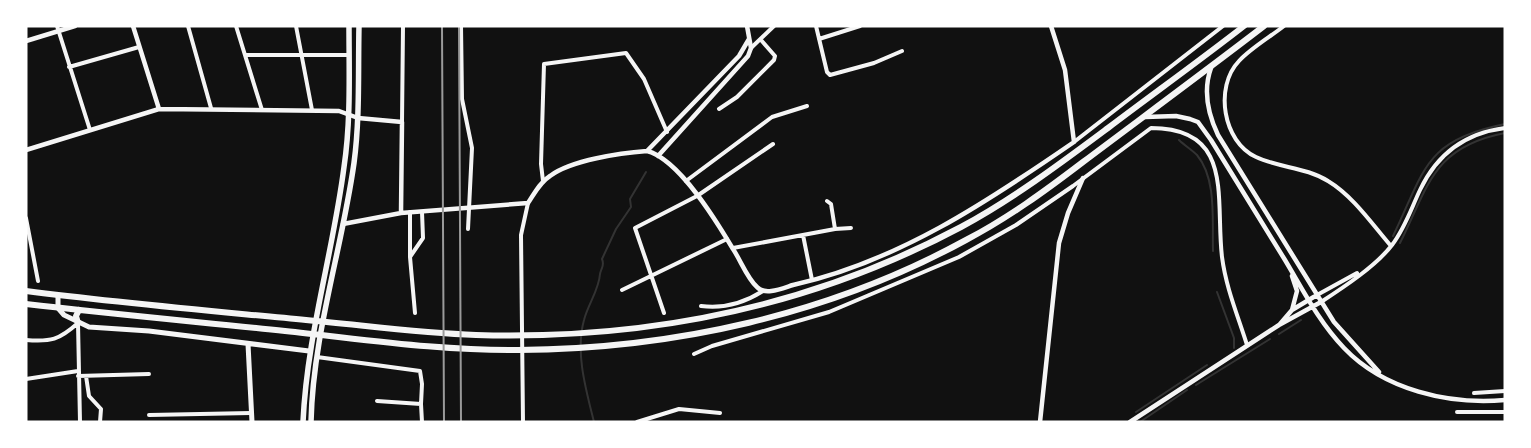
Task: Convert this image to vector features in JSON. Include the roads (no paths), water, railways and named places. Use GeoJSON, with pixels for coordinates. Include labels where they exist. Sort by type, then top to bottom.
{"type":"FeatureCollection","features":[{"type":"Feature","properties":{"kind":"highway"},"geometry":{"type":"LineString","coordinates":[[26,291],[248,315],[474,335],[586,334],[675,324],[742,311],[815,291],[877,267],[924,246],[998,206],[1062,162],[1244,26]]}},
{"type":"Feature","properties":{"kind":"highway"},"geometry":{"type":"LineString","coordinates":[[26,304],[246,328],[468,349],[585,349],[696,335],[807,307],[880,281],[968,239],[1055,185],[1264,26]]}},
{"type":"Feature","properties":{"kind":"highway"},"geometry":{"type":"LineString","coordinates":[[78,323],[76,316],[79,310]]}},
{"type":"Feature","properties":{"kind":"main road"},"geometry":{"type":"LineString","coordinates":[[303,422],[309,351],[340,194],[349,115],[349,26]]}},
{"type":"Feature","properties":{"kind":"main road"},"geometry":{"type":"LineString","coordinates":[[311,422],[317,357],[354,163],[358,118],[359,26]]}},
{"type":"Feature","properties":{"kind":"main road"},"geometry":{"type":"LineString","coordinates":[[58,295],[58,308],[64,315],[78,323],[99,329],[149,331],[309,351]]}},
{"type":"Feature","properties":{"kind":"main road"},"geometry":{"type":"LineString","coordinates":[[248,344],[252,422]]}},
{"type":"Feature","properties":{"kind":"street"},"geometry":{"type":"LineString","coordinates":[[26,41],[58,29],[75,26]]}},
{"type":"Feature","properties":{"kind":"street"},"geometry":{"type":"LineString","coordinates":[[133,26],[159,109]]}},
{"type":"Feature","properties":{"kind":"street"},"geometry":{"type":"LineString","coordinates":[[188,26],[211,108]]}},
{"type":"Feature","properties":{"kind":"street"},"geometry":{"type":"LineString","coordinates":[[236,26],[262,110]]}},
{"type":"Feature","properties":{"kind":"street"},"geometry":{"type":"LineString","coordinates":[[296,26],[312,110]]}},
{"type":"Feature","properties":{"kind":"street"},"geometry":{"type":"LineString","coordinates":[[401,214],[403,26]]}},
{"type":"Feature","properties":{"kind":"street"},"geometry":{"type":"LineString","coordinates":[[461,26],[462,98],[472,148],[471,208],[468,229]]}},
{"type":"Feature","properties":{"kind":"street"},"geometry":{"type":"LineString","coordinates":[[747,26],[751,48]]}},
{"type":"Feature","properties":{"kind":"street"},"geometry":{"type":"LineString","coordinates":[[658,156],[742,64],[751,48],[774,26]]}},
{"type":"Feature","properties":{"kind":"street"},"geometry":{"type":"LineString","coordinates":[[816,26],[827,72],[830,75],[874,63],[902,51]]}},
{"type":"Feature","properties":{"kind":"street"},"geometry":{"type":"LineString","coordinates":[[819,39],[860,26]]}},
{"type":"Feature","properties":{"kind":"street"},"geometry":{"type":"LineString","coordinates":[[1051,26],[1065,70],[1074,142]]}},
{"type":"Feature","properties":{"kind":"street"},"geometry":{"type":"LineString","coordinates":[[701,306],[723,306],[750,299],[763,291],[812,280],[894,250],[937,229],[992,198],[1074,142],[1222,26]]}},
{"type":"Feature","properties":{"kind":"street"},"geometry":{"type":"LineString","coordinates":[[1229,38],[1236,26]]}},
{"type":"Feature","properties":{"kind":"street"},"geometry":{"type":"LineString","coordinates":[[1284,26],[1238,62],[1230,78],[1224,107],[1231,131],[1243,147],[1254,156],[1313,174],[1337,187],[1391,246]]}},
{"type":"Feature","properties":{"kind":"street"},"geometry":{"type":"LineString","coordinates":[[58,29],[90,130]]}},
{"type":"Feature","properties":{"kind":"street"},"geometry":{"type":"LineString","coordinates":[[523,422],[521,235],[528,203],[543,181],[556,172],[581,164],[647,151],[740,56],[750,38]]}},
{"type":"Feature","properties":{"kind":"street"},"geometry":{"type":"LineString","coordinates":[[719,109],[737,97],[774,60],[775,56],[761,40]]}},
{"type":"Feature","properties":{"kind":"street"},"geometry":{"type":"LineString","coordinates":[[69,67],[139,47]]}},
{"type":"Feature","properties":{"kind":"street"},"geometry":{"type":"LineString","coordinates":[[543,181],[541,164],[544,64],[626,53],[644,79],[667,132]]}},
{"type":"Feature","properties":{"kind":"street"},"geometry":{"type":"LineString","coordinates":[[245,55],[349,55]]}},
{"type":"Feature","properties":{"kind":"street"},"geometry":{"type":"LineString","coordinates":[[1211,67],[1206,82],[1206,93],[1214,127],[1341,332],[1382,375]]}},
{"type":"Feature","properties":{"kind":"street"},"geometry":{"type":"LineString","coordinates":[[686,181],[772,117],[807,106]]}},
{"type":"Feature","properties":{"kind":"street"},"geometry":{"type":"LineString","coordinates":[[26,150],[159,109],[211,108],[338,111],[358,118],[402,122]]}},
{"type":"Feature","properties":{"kind":"street"},"geometry":{"type":"LineString","coordinates":[[1145,117],[1176,116],[1198,122],[1211,140],[1313,307],[1348,352],[1363,365],[1419,392],[1453,400],[1486,402],[1505,400]]}},
{"type":"Feature","properties":{"kind":"street"},"geometry":{"type":"LineString","coordinates":[[694,354],[712,346],[829,312],[943,264],[1016,225],[1151,128],[1176,129],[1188,135],[1207,149],[1214,161],[1218,178],[1222,256],[1226,281],[1247,345]]}},
{"type":"Feature","properties":{"kind":"street"},"geometry":{"type":"LineString","coordinates":[[1130,422],[1279,324],[1321,302],[1364,270],[1391,246],[1403,228],[1420,189],[1440,158],[1456,144],[1472,135],[1505,128]]}},
{"type":"Feature","properties":{"kind":"street"},"geometry":{"type":"LineString","coordinates":[[664,313],[636,228],[697,196],[773,144]]}},
{"type":"Feature","properties":{"kind":"street"},"geometry":{"type":"LineString","coordinates":[[647,151],[658,156],[686,181],[733,248],[755,286],[763,291]]}},
{"type":"Feature","properties":{"kind":"street"},"geometry":{"type":"LineString","coordinates":[[1040,422],[1059,243],[1068,213],[1083,178]]}},
{"type":"Feature","properties":{"kind":"street"},"geometry":{"type":"LineString","coordinates":[[827,201],[830,204],[835,228]]}},
{"type":"Feature","properties":{"kind":"street"},"geometry":{"type":"LineString","coordinates":[[343,224],[410,212],[528,203]]}},
{"type":"Feature","properties":{"kind":"street"},"geometry":{"type":"LineString","coordinates":[[410,212],[410,257],[415,313]]}},
{"type":"Feature","properties":{"kind":"street"},"geometry":{"type":"LineString","coordinates":[[410,257],[423,238],[422,212]]}},
{"type":"Feature","properties":{"kind":"street"},"geometry":{"type":"LineString","coordinates":[[26,218],[38,281]]}},
{"type":"Feature","properties":{"kind":"street"},"geometry":{"type":"LineString","coordinates":[[733,248],[835,228],[851,228]]}},
{"type":"Feature","properties":{"kind":"street"},"geometry":{"type":"LineString","coordinates":[[802,235],[812,280]]}},
{"type":"Feature","properties":{"kind":"street"},"geometry":{"type":"LineString","coordinates":[[622,290],[727,239]]}},
{"type":"Feature","properties":{"kind":"street"},"geometry":{"type":"LineString","coordinates":[[26,245],[32,243]]}},
{"type":"Feature","properties":{"kind":"street"},"geometry":{"type":"LineString","coordinates":[[1279,324],[1292,310],[1296,302],[1297,291],[1287,263]]}},
{"type":"Feature","properties":{"kind":"street"},"geometry":{"type":"LineString","coordinates":[[1292,310],[1364,270]]}},
{"type":"Feature","properties":{"kind":"street"},"geometry":{"type":"LineString","coordinates":[[26,340],[51,341],[68,332],[78,323]]}},
{"type":"Feature","properties":{"kind":"street"},"geometry":{"type":"LineString","coordinates":[[78,323],[80,422]]}},
{"type":"Feature","properties":{"kind":"street"},"geometry":{"type":"LineString","coordinates":[[317,357],[420,371],[422,422]]}},
{"type":"Feature","properties":{"kind":"street"},"geometry":{"type":"LineString","coordinates":[[26,379],[78,374],[86,376],[149,374]]}},
{"type":"Feature","properties":{"kind":"street"},"geometry":{"type":"LineString","coordinates":[[86,376],[89,396],[101,409],[100,422]]}},
{"type":"Feature","properties":{"kind":"street"},"geometry":{"type":"LineString","coordinates":[[1474,393],[1505,391]]}},
{"type":"Feature","properties":{"kind":"street"},"geometry":{"type":"LineString","coordinates":[[377,400],[421,404]]}},
{"type":"Feature","properties":{"kind":"street"},"geometry":{"type":"LineString","coordinates":[[637,422],[680,409],[720,413]]}},
{"type":"Feature","properties":{"kind":"street"},"geometry":{"type":"LineString","coordinates":[[1456,412],[1505,412]]}},
{"type":"Feature","properties":{"kind":"street"},"geometry":{"type":"LineString","coordinates":[[149,416],[251,413]]}},
{"type":"Feature","properties":{"kind":"waterway"},"geometry":{"type":"LineString","coordinates":[[1393,236],[1421,176],[1442,149],[1458,139],[1478,131],[1505,124]]}},
{"type":"Feature","properties":{"kind":"waterway"},"geometry":{"type":"LineString","coordinates":[[1400,243],[1427,186],[1448,159],[1462,148],[1481,139],[1505,133]]}},
{"type":"Feature","properties":{"kind":"waterway"},"geometry":{"type":"LineString","coordinates":[[1179,140],[1197,155],[1208,176],[1213,214],[1213,251]]}},
{"type":"Feature","properties":{"kind":"waterway"},"geometry":{"type":"LineString","coordinates":[[594,422],[581,358],[584,320],[598,286],[603,265],[602,259],[616,229],[631,207],[630,199],[646,172]]}},
{"type":"Feature","properties":{"kind":"waterway"},"geometry":{"type":"LineString","coordinates":[[1217,292],[1234,338],[1234,348]]}},
{"type":"Feature","properties":{"kind":"waterway"},"geometry":{"type":"LineString","coordinates":[[1279,334],[1301,320]]}},
{"type":"Feature","properties":{"kind":"waterway"},"geometry":{"type":"LineString","coordinates":[[1196,385],[1270,339]]}},
{"type":"Feature","properties":{"kind":"waterway"},"geometry":{"type":"LineString","coordinates":[[1136,412],[1207,365]]}},
{"type":"Feature","properties":{"kind":"waterway"},"geometry":{"type":"LineString","coordinates":[[1140,422],[1187,390]]}},
{"type":"Feature","properties":{"kind":"railway"},"geometry":{"type":"LineString","coordinates":[[442,26],[444,422]]}},
{"type":"Feature","properties":{"kind":"railway"},"geometry":{"type":"LineString","coordinates":[[459,26],[461,422]]}}]}
